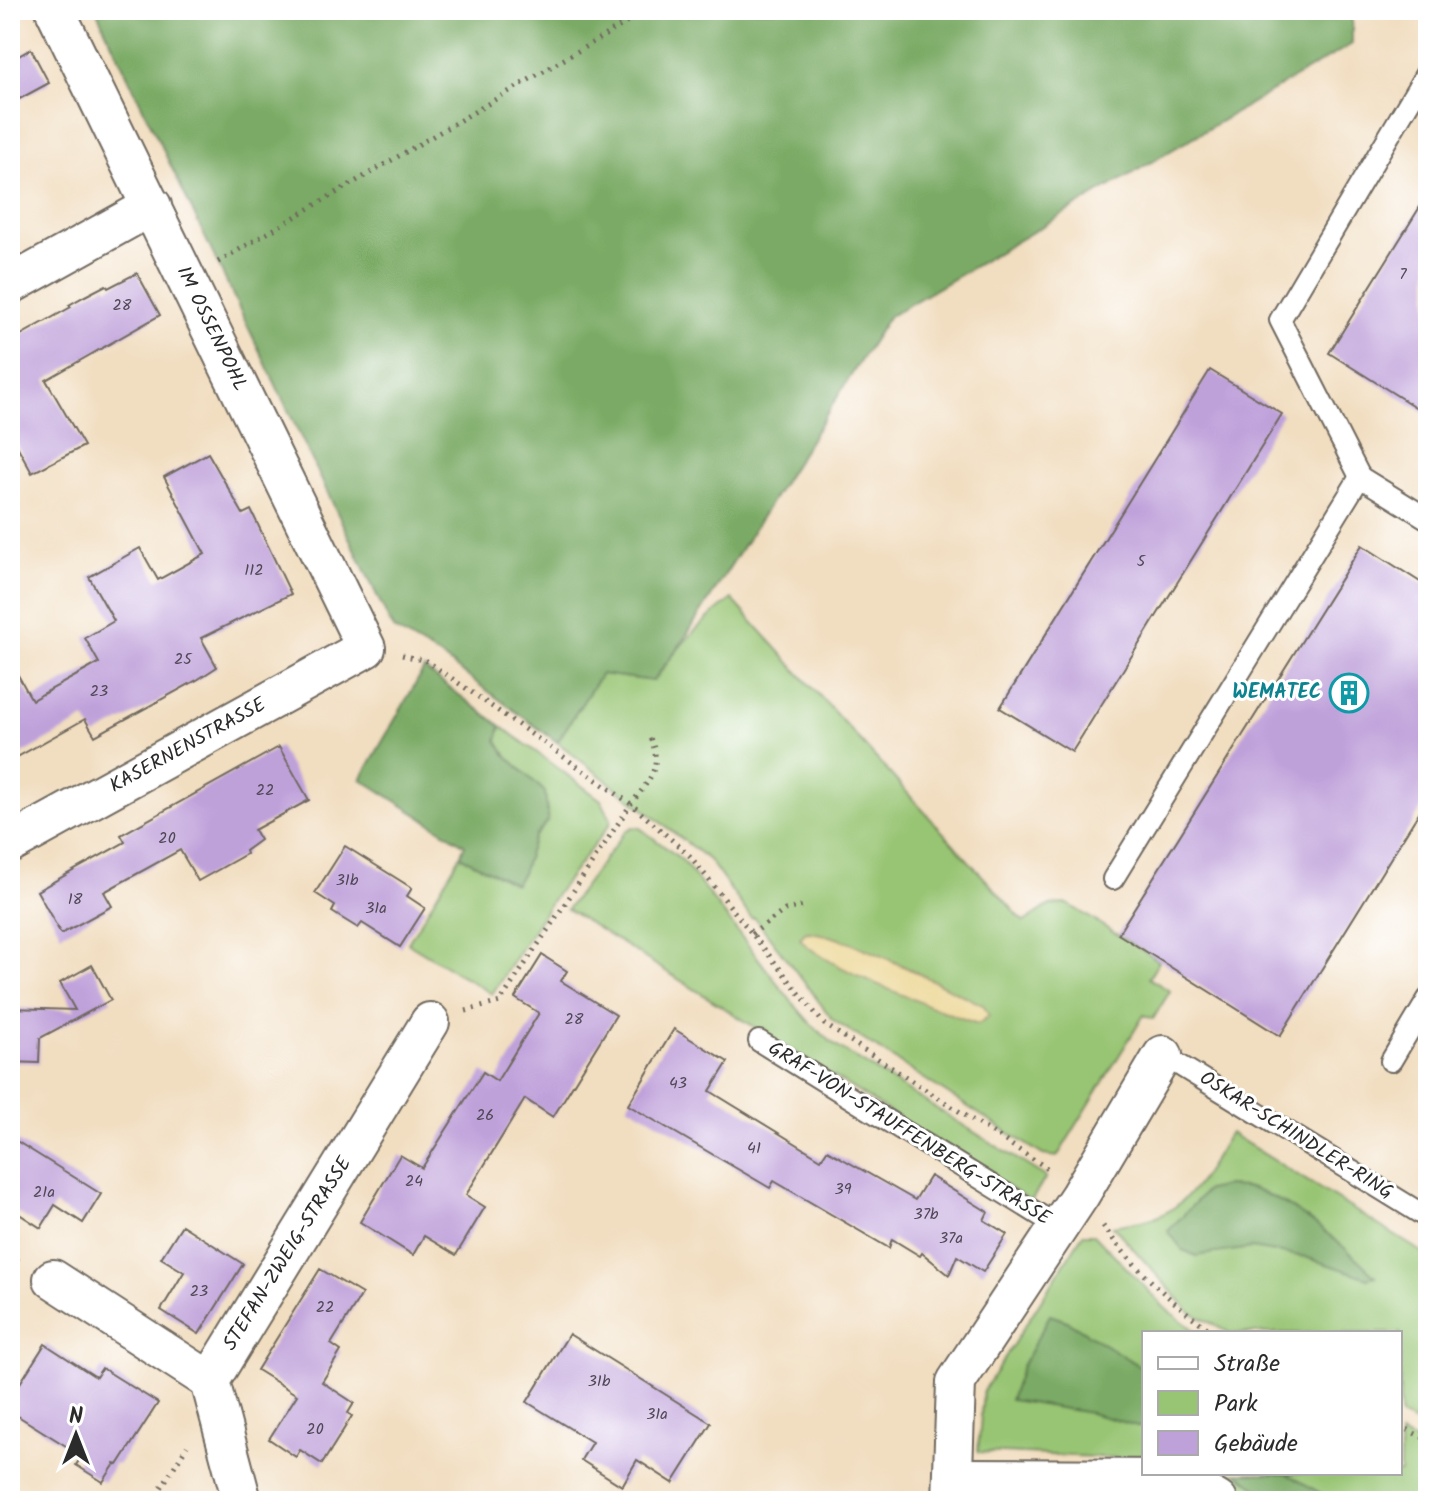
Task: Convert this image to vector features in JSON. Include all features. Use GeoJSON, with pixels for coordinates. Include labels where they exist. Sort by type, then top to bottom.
{"type":"FeatureCollection","features":[{"type":"Feature","properties":{"kind":"street","name":"IM OSSENPOHL"},"geometry":{"type":"LineString","coordinates":[[55,10],[366,648]]}},
{"type":"Feature","properties":{"kind":"street"},"geometry":{"type":"LineString","coordinates":[[10,285],[152,206]]}},
{"type":"Feature","properties":{"kind":"street","name":"KASERNENSTRASSE"},"geometry":{"type":"LineString","coordinates":[[10,844],[366,648]]}},
{"type":"Feature","properties":{"kind":"street","name":"STEFAN-ZWEIG-STRASSE"},"geometry":{"type":"LineString","coordinates":[[210,1381],[430,1022]]}},
{"type":"Feature","properties":{"kind":"street","name":"GRAF-VON-STAUFFENBERG-STRASSE"},"geometry":{"type":"LineString","coordinates":[[952,1490],[956,1382],[1080,1195],[1163,1055]]}},
{"type":"Feature","properties":{"kind":"street"},"geometry":{"type":"LineString","coordinates":[[53,1279],[210,1381],[242,1501]]}},
{"type":"Feature","properties":{"kind":"street"},"geometry":{"type":"LineString","coordinates":[[952,1490],[1182,1479],[1218,1501]]}},
{"type":"Feature","properties":{"kind":"lane"},"geometry":{"type":"LineString","coordinates":[[1428,70],[1280,320],[1360,477],[1428,519]]}},
{"type":"Feature","properties":{"kind":"lane"},"geometry":{"type":"LineString","coordinates":[[1113,879],[1360,477]]}},
{"type":"Feature","properties":{"kind":"lane"},"geometry":{"type":"LineString","coordinates":[[1391,1061],[1428,999]]}},
{"type":"Feature","properties":{"kind":"lane","name":"GRAF-VON-STAUFFENBERG-STRASSE"},"geometry":{"type":"LineString","coordinates":[[759,1041],[1059,1227]]}},
{"type":"Feature","properties":{"kind":"lane","name":"OSKAR-SCHINDLER-RING"},"geometry":{"type":"LineString","coordinates":[[1163,1055],[1428,1218]]}},
{"type":"Feature","properties":{"kind":"path"},"geometry":{"type":"LineString","coordinates":[[187,280],[648,10]]}},
{"type":"Feature","properties":{"kind":"path"},"geometry":{"type":"LineString","coordinates":[[366,648],[427,661],[631,804],[690,856],[824,1024],[1045,1165],[1080,1195],[1114,1241],[1185,1313],[1212,1331]]}},
{"type":"Feature","properties":{"kind":"path"},"geometry":{"type":"LineString","coordinates":[[430,1022],[500,1002],[651,778],[657,762],[650,738]]}},
{"type":"Feature","properties":{"kind":"path"},"geometry":{"type":"LineString","coordinates":[[752,934],[785,910],[804,906]]}},
{"type":"Feature","properties":{"kind":"path"},"geometry":{"type":"LineString","coordinates":[[1402,1427],[1428,1440]]}},
{"type":"Feature","properties":{"kind":"green space"},"geometry":{"type":"Polygon","coordinates":[[[96,10],[1352,10],[1352,44],[888,317],[683,641],[653,681],[601,674],[557,742],[440,656],[393,629],[96,10]]]}},
{"type":"Feature","properties":{"kind":"green space"},"geometry":{"type":"Polygon","coordinates":[[[732,599],[1024,922],[1050,905],[1068,904],[1159,961],[1149,978],[1170,991],[1153,1019],[1144,1015],[1057,1157],[1043,1155],[833,1020],[709,860],[557,742],[601,674],[654,681],[689,637],[732,599]]]}},
{"type":"Feature","properties":{"kind":"green space"},"geometry":{"type":"Polygon","coordinates":[[[424,669],[501,726],[497,740],[506,755],[545,792],[548,821],[534,837],[515,884],[460,856],[465,845],[361,779],[424,669]]]}},
{"type":"Feature","properties":{"kind":"green space"},"geometry":{"type":"Polygon","coordinates":[[[501,726],[601,800],[611,819],[554,897],[492,994],[408,943],[460,856],[515,884],[534,837],[548,821],[497,740],[501,726]]]}},
{"type":"Feature","properties":{"kind":"green space"},"geometry":{"type":"Polygon","coordinates":[[[632,827],[640,828],[682,860],[792,1002],[836,1046],[1046,1177],[1031,1201],[567,909],[632,827]]]}},
{"type":"Feature","properties":{"kind":"green space"},"geometry":{"type":"Polygon","coordinates":[[[1230,1133],[1428,1256],[1428,1429],[1402,1417],[1402,1331],[1226,1331],[1190,1312],[1113,1226],[1156,1217],[1169,1211],[1199,1182],[1230,1133]]]}},
{"type":"Feature","properties":{"kind":"green space"},"geometry":{"type":"Polygon","coordinates":[[[1227,1186],[1249,1188],[1284,1203],[1333,1238],[1375,1276],[1368,1278],[1305,1257],[1251,1248],[1196,1256],[1183,1250],[1168,1231],[1207,1190],[1227,1186]]]}},
{"type":"Feature","properties":{"kind":"green space"},"geometry":{"type":"Polygon","coordinates":[[[1083,1234],[1094,1234],[1165,1308],[1195,1331],[1142,1331],[1142,1459],[978,1452],[983,1392],[1083,1234]]]}},
{"type":"Feature","properties":{"kind":"green space"},"geometry":{"type":"Polygon","coordinates":[[[1050,1315],[1067,1321],[1142,1368],[1142,1427],[1090,1413],[1010,1400],[1022,1366],[1050,1315]]]}},
{"type":"Feature","properties":{"kind":"green space"},"geometry":{"type":"Polygon","coordinates":[[[1402,1435],[1428,1447],[1428,1501],[1252,1501],[1210,1475],[1402,1475],[1402,1435]]]}},
{"type":"Feature","properties":{"kind":"green space"},"geometry":{"type":"Polygon","coordinates":[[[1240,1475],[1289,1475],[1334,1501],[1275,1501],[1240,1475]]]}},
{"type":"Feature","properties":{"kind":"sand"},"geometry":{"type":"Polygon","coordinates":[[[806,932],[823,934],[869,950],[983,1005],[989,1016],[978,1024],[855,974],[811,949],[800,938],[806,932]]]}},
{"type":"Feature","properties":{"kind":"building"},"geometry":{"type":"Polygon","coordinates":[[[31,49],[49,83],[10,104],[10,61],[31,49]]]}},
{"type":"Feature","properties":{"kind":"building"},"geometry":{"type":"Polygon","coordinates":[[[1428,194],[1428,415],[1329,353],[1428,194]]]}},
{"type":"Feature","properties":{"kind":"building"},"geometry":{"type":"Polygon","coordinates":[[[137,273],[160,315],[46,380],[84,446],[32,473],[10,433],[10,341],[85,296],[137,273]]]}},
{"type":"Feature","properties":{"kind":"building"},"geometry":{"type":"Polygon","coordinates":[[[1210,370],[1282,414],[1072,752],[1000,708],[1210,370]]]}},
{"type":"Feature","properties":{"kind":"building"},"geometry":{"type":"Polygon","coordinates":[[[208,453],[243,514],[251,510],[291,594],[201,638],[217,667],[197,680],[95,736],[85,719],[10,761],[10,661],[32,700],[99,663],[85,638],[114,621],[89,577],[140,548],[158,580],[205,554],[164,477],[208,453]]]}},
{"type":"Feature","properties":{"kind":"building","name":"WEMATEC"},"geometry":{"type":"Polygon","coordinates":[[[1362,545],[1428,587],[1428,798],[1280,1036],[1118,934],[1362,545]]]}},
{"type":"Feature","properties":{"kind":"building"},"geometry":{"type":"Polygon","coordinates":[[[279,747],[309,800],[254,830],[260,840],[245,851],[246,854],[198,881],[180,850],[104,892],[112,906],[61,934],[37,891],[125,842],[121,835],[279,747]]]}},
{"type":"Feature","properties":{"kind":"building"},"geometry":{"type":"Polygon","coordinates":[[[345,846],[412,888],[407,896],[425,908],[400,947],[362,923],[358,928],[332,912],[335,906],[315,893],[345,846]]]}},
{"type":"Feature","properties":{"kind":"building"},"geometry":{"type":"Polygon","coordinates":[[[542,955],[567,971],[561,981],[616,1015],[553,1117],[525,1099],[466,1195],[485,1207],[456,1255],[424,1236],[413,1255],[360,1222],[400,1155],[422,1168],[483,1072],[497,1081],[539,1013],[515,998],[542,955]]]}},
{"type":"Feature","properties":{"kind":"building"},"geometry":{"type":"Polygon","coordinates":[[[92,965],[111,1000],[40,1038],[39,1063],[10,1062],[10,1008],[75,1010],[60,983],[92,965]]]}},
{"type":"Feature","properties":{"kind":"building"},"geometry":{"type":"Polygon","coordinates":[[[674,1029],[728,1062],[710,1091],[821,1159],[827,1150],[915,1200],[930,1176],[988,1212],[984,1220],[1007,1234],[983,1272],[957,1256],[949,1275],[922,1253],[920,1256],[892,1239],[889,1248],[774,1181],[770,1188],[628,1105],[674,1029]]]}},
{"type":"Feature","properties":{"kind":"building"},"geometry":{"type":"Polygon","coordinates":[[[10,1137],[101,1194],[83,1223],[55,1205],[41,1228],[10,1208],[10,1137]]]}},
{"type":"Feature","properties":{"kind":"building"},"geometry":{"type":"Polygon","coordinates":[[[182,1225],[243,1264],[199,1334],[161,1310],[184,1272],[161,1258],[182,1225]]]}},
{"type":"Feature","properties":{"kind":"building"},"geometry":{"type":"Polygon","coordinates":[[[320,1269],[362,1294],[331,1344],[341,1351],[322,1382],[354,1403],[348,1413],[352,1416],[322,1464],[300,1450],[296,1457],[269,1439],[297,1395],[257,1370],[320,1269]]]}},
{"type":"Feature","properties":{"kind":"building"},"geometry":{"type":"Polygon","coordinates":[[[569,1334],[711,1423],[673,1483],[637,1460],[622,1486],[581,1460],[592,1442],[527,1402],[569,1334]]]}},
{"type":"Feature","properties":{"kind":"building"},"geometry":{"type":"Polygon","coordinates":[[[45,1344],[96,1377],[102,1368],[158,1403],[118,1465],[115,1464],[103,1482],[76,1465],[82,1456],[10,1411],[10,1399],[45,1344]]]}},
{"type":"Feature","properties":{"kind":"place","name":"WEMATEC"},"geometry":{"type":"Point","coordinates":[1349,693]}}]}
